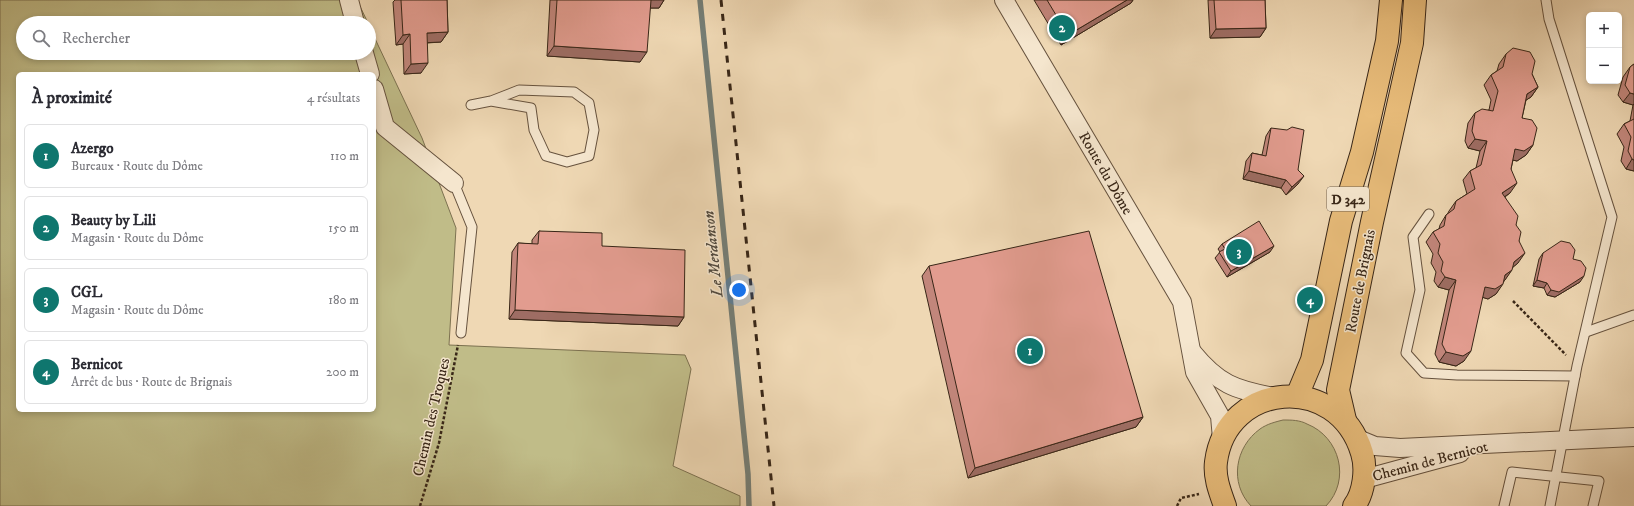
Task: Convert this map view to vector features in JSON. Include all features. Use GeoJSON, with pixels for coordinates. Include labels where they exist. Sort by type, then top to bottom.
{"type":"FeatureCollection","features":[{"type":"Feature","properties":{"kind":"main road","name":"Route de Brignais"},"geometry":{"type":"LineString","coordinates":[[1297,396],[1312,360],[1341,221],[1362,152],[1387,41],[1391,0]]}},
{"type":"Feature","properties":{"kind":"main road","name":"Route de Brignais"},"geometry":{"type":"LineString","coordinates":[[1345,420],[1338,390],[1372,222],[1412,43],[1415,0]]}},
{"type":"Feature","properties":{"kind":"main road"},"geometry":{"type":"LineString","coordinates":[[1225,506],[1217,485],[1216,462],[1222,439],[1235,420],[1253,406],[1274,398],[1297,396],[1315,400],[1331,408],[1345,420],[1358,439],[1364,458],[1364,479],[1354,506]]}},
{"type":"Feature","properties":{"kind":"street"},"geometry":{"type":"LineString","coordinates":[[349,0],[353,16]]}},
{"type":"Feature","properties":{"kind":"street","name":"Route du Dôme"},"geometry":{"type":"LineString","coordinates":[[1004,0],[1182,302],[1195,372],[1220,416],[1222,439]]}},
{"type":"Feature","properties":{"kind":"street"},"geometry":{"type":"LineString","coordinates":[[366,60],[369,72]]}},
{"type":"Feature","properties":{"kind":"street"},"geometry":{"type":"LineString","coordinates":[[376,96],[385,127],[454,183]]}},
{"type":"Feature","properties":{"kind":"street","name":"Route du Dôme"},"geometry":{"type":"LineString","coordinates":[[1192,352],[1204,367],[1219,379],[1244,392],[1274,398]]}},
{"type":"Feature","properties":{"kind":"street","name":"Chemin de Bernicot"},"geometry":{"type":"LineString","coordinates":[[1358,439],[1375,446],[1400,448],[1634,437]]}},
{"type":"Feature","properties":{"kind":"street","name":"Chemin de Bernicot"},"geometry":{"type":"LineString","coordinates":[[1364,479],[1496,444]]}},
{"type":"Feature","properties":{"kind":"lane"},"geometry":{"type":"LineString","coordinates":[[1546,0],[1549,18],[1612,217],[1577,366],[1550,506]]}},
{"type":"Feature","properties":{"kind":"lane"},"geometry":{"type":"LineString","coordinates":[[471,105],[491,101],[519,90],[574,92],[589,103],[594,130],[589,156],[567,162],[546,156],[534,130],[531,108],[491,101]]}},
{"type":"Feature","properties":{"kind":"lane"},"geometry":{"type":"LineString","coordinates":[[454,183],[472,227],[460,333]]}},
{"type":"Feature","properties":{"kind":"lane"},"geometry":{"type":"LineString","coordinates":[[1429,214],[1413,237],[1420,290],[1406,353],[1424,373],[1457,375],[1575,376]]}},
{"type":"Feature","properties":{"kind":"lane"},"geometry":{"type":"LineString","coordinates":[[1586,332],[1634,315]]}},
{"type":"Feature","properties":{"kind":"lane"},"geometry":{"type":"LineString","coordinates":[[1504,506],[1512,472],[1556,475],[1599,481],[1593,506]]}},
{"type":"Feature","properties":{"kind":"path"},"geometry":{"type":"LineString","coordinates":[[1513,301],[1577,366]]}},
{"type":"Feature","properties":{"kind":"path","name":"Chemin des Troques"},"geometry":{"type":"LineString","coordinates":[[420,506],[439,444],[460,333]]}},
{"type":"Feature","properties":{"kind":"path"},"geometry":{"type":"LineString","coordinates":[[1178,506],[1181,498],[1203,493],[1217,485]]}},
{"type":"Feature","properties":{"kind":"shaded area"},"geometry":{"type":"Polygon","coordinates":[[[0,0],[357,0],[365,16],[16,16],[16,60],[376,60],[376,41],[422,138],[456,228],[449,345],[685,355],[691,369],[673,466],[740,496],[740,506],[0,506],[0,0]]]}},
{"type":"Feature","properties":{"kind":"shaded area"},"geometry":{"type":"Polygon","coordinates":[[[1283,420],[1301,422],[1318,430],[1334,449],[1340,472],[1334,496],[1326,506],[1251,506],[1244,497],[1240,487],[1238,466],[1240,455],[1245,445],[1260,429],[1268,424],[1283,420]]]}},
{"type":"Feature","properties":{"kind":"building"},"geometry":{"type":"Polygon","coordinates":[[[401,0],[447,0],[448,32],[427,33],[428,63],[411,64],[410,34],[403,35],[401,0]]]}},
{"type":"Feature","properties":{"kind":"building"},"geometry":{"type":"Polygon","coordinates":[[[557,0],[651,0],[647,52],[554,46],[557,0]]]}},
{"type":"Feature","properties":{"kind":"building"},"geometry":{"type":"Polygon","coordinates":[[[1047,0],[1127,0],[1068,35],[1047,0]]]}},
{"type":"Feature","properties":{"kind":"building"},"geometry":{"type":"Polygon","coordinates":[[[1214,0],[1265,0],[1266,28],[1216,29],[1214,0]]]}},
{"type":"Feature","properties":{"kind":"building"},"geometry":{"type":"Polygon","coordinates":[[[1513,48],[1530,52],[1535,61],[1532,74],[1538,87],[1527,94],[1522,118],[1532,120],[1537,128],[1533,145],[1524,151],[1515,149],[1511,169],[1517,183],[1502,193],[1518,216],[1516,225],[1521,232],[1519,241],[1525,253],[1514,262],[1512,270],[1505,275],[1503,284],[1495,289],[1485,287],[1471,351],[1463,356],[1446,352],[1442,344],[1456,280],[1445,277],[1441,271],[1443,262],[1438,253],[1440,244],[1433,232],[1444,226],[1446,215],[1454,209],[1456,201],[1475,189],[1470,171],[1481,165],[1487,141],[1475,139],[1472,131],[1475,113],[1482,109],[1493,111],[1498,91],[1491,75],[1503,67],[1506,54],[1513,48]]]}},
{"type":"Feature","properties":{"kind":"building"},"geometry":{"type":"Polygon","coordinates":[[[1634,64],[1634,94],[1630,93],[1625,85],[1630,67],[1634,64]]]}},
{"type":"Feature","properties":{"kind":"building"},"geometry":{"type":"Polygon","coordinates":[[[1634,119],[1634,160],[1628,151],[1631,137],[1624,124],[1634,119]]]}},
{"type":"Feature","properties":{"kind":"building"},"geometry":{"type":"Polygon","coordinates":[[[1292,127],[1304,130],[1298,170],[1304,176],[1292,187],[1286,180],[1249,171],[1252,153],[1266,156],[1271,128],[1287,130],[1292,127]]]}},
{"type":"Feature","properties":{"kind":"building"},"geometry":{"type":"Polygon","coordinates":[[[1259,221],[1274,246],[1231,271],[1219,252],[1225,249],[1222,244],[1259,221]]]}},
{"type":"Feature","properties":{"kind":"building"},"geometry":{"type":"Polygon","coordinates":[[[539,231],[602,233],[602,246],[685,250],[684,317],[515,310],[518,243],[538,244],[539,231]]]}},
{"type":"Feature","properties":{"kind":"building"},"geometry":{"type":"Polygon","coordinates":[[[1089,231],[1143,417],[975,468],[929,266],[1089,231]]]}},
{"type":"Feature","properties":{"kind":"building"},"geometry":{"type":"Polygon","coordinates":[[[1561,241],[1570,243],[1575,250],[1573,259],[1581,261],[1586,268],[1584,276],[1559,292],[1551,290],[1547,283],[1537,280],[1543,253],[1561,241]]]}},
{"type":"Feature","properties":{"kind":"waterway","name":"Le Merdanson"},"geometry":{"type":"LineString","coordinates":[[700,0],[748,474],[749,506]]}},
{"type":"Feature","properties":{"kind":"railway"},"geometry":{"type":"LineString","coordinates":[[721,0],[774,506]]}},
{"type":"Feature","properties":{"kind":"place","name":"Beauty by Lili"},"geometry":{"type":"Point","coordinates":[1062,28]}},
{"type":"Feature","properties":{"kind":"place","name":"CGL"},"geometry":{"type":"Point","coordinates":[1239,252]}},
{"type":"Feature","properties":{"kind":"place","name":"Bernicot"},"geometry":{"type":"Point","coordinates":[1310,300]}},
{"type":"Feature","properties":{"kind":"place","name":"Azergo"},"geometry":{"type":"Point","coordinates":[1030,351]}}]}
